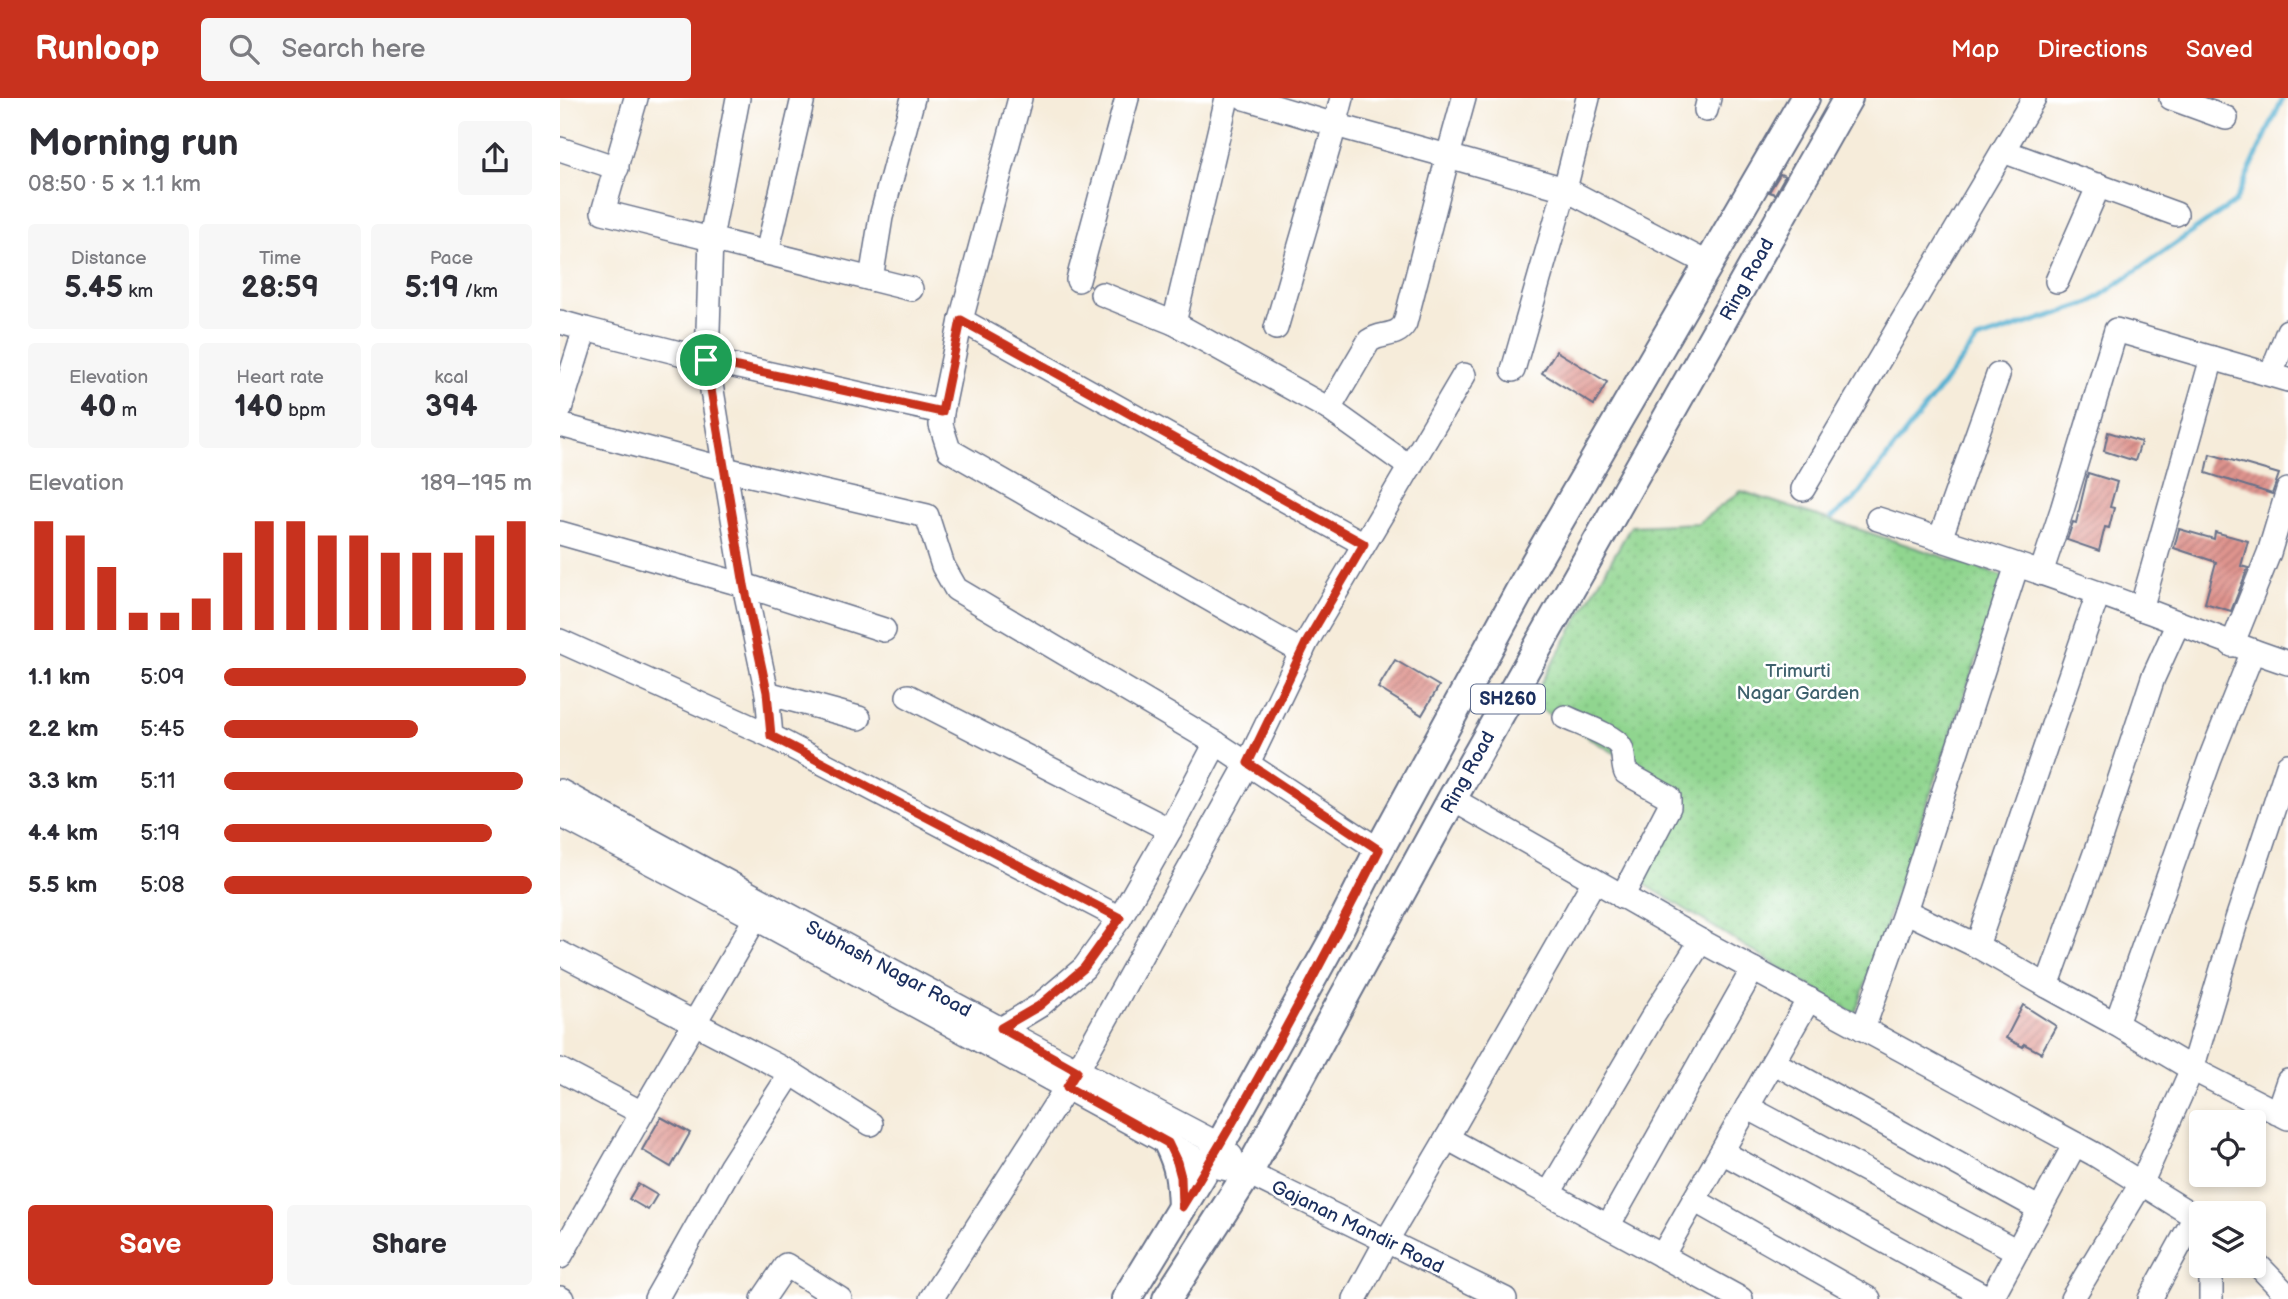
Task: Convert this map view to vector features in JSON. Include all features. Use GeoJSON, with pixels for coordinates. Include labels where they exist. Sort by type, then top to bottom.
{"type":"FeatureCollection","features":[{"type":"Feature","properties":{"kind":"main road","name":"SH260"},"geometry":{"type":"LineString","coordinates":[[1126,1299],[1214,1155],[1336,935],[1379,850],[1536,561],[1805,98]]}},
{"type":"Feature","properties":{"kind":"main road","name":"Ring Road"},"geometry":{"type":"LineString","coordinates":[[1167,1299],[1248,1172],[1452,799],[1848,98]]}},
{"type":"Feature","properties":{"kind":"main road"},"geometry":{"type":"LineString","coordinates":[[1168,1143],[1181,1177],[1182,1207]]}},
{"type":"Feature","properties":{"kind":"street"},"geometry":{"type":"LineString","coordinates":[[636,98],[603,212],[911,289]]}},
{"type":"Feature","properties":{"kind":"street"},"geometry":{"type":"LineString","coordinates":[[738,98],[711,238],[706,360],[744,585],[767,692],[771,736]]}},
{"type":"Feature","properties":{"kind":"street"},"geometry":{"type":"LineString","coordinates":[[767,253],[803,98]]}},
{"type":"Feature","properties":{"kind":"street"},"geometry":{"type":"LineString","coordinates":[[871,279],[881,217],[913,98]]}},
{"type":"Feature","properties":{"kind":"street"},"geometry":{"type":"LineString","coordinates":[[1020,98],[961,320],[942,412],[941,425],[949,450],[1302,652]]}},
{"type":"Feature","properties":{"kind":"street"},"geometry":{"type":"LineString","coordinates":[[1078,280],[1127,98]]}},
{"type":"Feature","properties":{"kind":"street"},"geometry":{"type":"LineString","coordinates":[[1174,323],[1227,98]]}},
{"type":"Feature","properties":{"kind":"street"},"geometry":{"type":"LineString","coordinates":[[1245,98],[1564,188],[1707,263]]}},
{"type":"Feature","properties":{"kind":"street"},"geometry":{"type":"LineString","coordinates":[[1276,328],[1342,98]]}},
{"type":"Feature","properties":{"kind":"street"},"geometry":{"type":"LineString","coordinates":[[1329,409],[1369,341],[1378,336],[1396,333],[1405,323],[1464,98]]}},
{"type":"Feature","properties":{"kind":"street"},"geometry":{"type":"LineString","coordinates":[[1513,370],[1588,98]]}},
{"type":"Feature","properties":{"kind":"street"},"geometry":{"type":"LineString","coordinates":[[1803,489],[2034,98]]}},
{"type":"Feature","properties":{"kind":"street"},"geometry":{"type":"LineString","coordinates":[[2171,98],[2226,118]]}},
{"type":"Feature","properties":{"kind":"street"},"geometry":{"type":"LineString","coordinates":[[560,149],[617,168]]}},
{"type":"Feature","properties":{"kind":"street"},"geometry":{"type":"LineString","coordinates":[[2003,151],[2176,214]]}},
{"type":"Feature","properties":{"kind":"street"},"geometry":{"type":"LineString","coordinates":[[2057,281],[2099,185]]}},
{"type":"Feature","properties":{"kind":"street"},"geometry":{"type":"LineString","coordinates":[[1102,293],[1174,323],[1329,409],[1410,467]]}},
{"type":"Feature","properties":{"kind":"street"},"geometry":{"type":"LineString","coordinates":[[961,320],[1364,544]]}},
{"type":"Feature","properties":{"kind":"street"},"geometry":{"type":"LineString","coordinates":[[560,322],[706,360],[942,412]]}},
{"type":"Feature","properties":{"kind":"street"},"geometry":{"type":"LineString","coordinates":[[560,409],[585,329]]}},
{"type":"Feature","properties":{"kind":"street"},"geometry":{"type":"LineString","coordinates":[[2041,573],[2116,330],[2280,377],[2288,331]]}},
{"type":"Feature","properties":{"kind":"street"},"geometry":{"type":"LineString","coordinates":[[2141,609],[2212,358]]}},
{"type":"Feature","properties":{"kind":"street"},"geometry":{"type":"LineString","coordinates":[[981,1041],[1039,1006],[1084,968],[1120,918],[1170,830],[1231,752],[1302,652],[1464,375]]}},
{"type":"Feature","properties":{"kind":"street"},"geometry":{"type":"LineString","coordinates":[[1940,539],[1998,375]]}},
{"type":"Feature","properties":{"kind":"street"},"geometry":{"type":"LineString","coordinates":[[560,425],[725,469],[927,516],[940,557],[956,589],[1231,752],[1379,850]]}},
{"type":"Feature","properties":{"kind":"street"},"geometry":{"type":"LineString","coordinates":[[2116,1024],[2210,759],[2242,648],[2279,556],[2288,490]]}},
{"type":"Feature","properties":{"kind":"street"},"geometry":{"type":"LineString","coordinates":[[1878,519],[2041,573],[2288,663]]}},
{"type":"Feature","properties":{"kind":"street"},"geometry":{"type":"LineString","coordinates":[[560,533],[744,585],[884,630]]}},
{"type":"Feature","properties":{"kind":"street"},"geometry":{"type":"LineString","coordinates":[[1863,1029],[1905,911],[2017,565]]}},
{"type":"Feature","properties":{"kind":"street"},"geometry":{"type":"LineString","coordinates":[[1977,946],[2098,594]]}},
{"type":"Feature","properties":{"kind":"street"},"geometry":{"type":"LineString","coordinates":[[2046,986],[2097,848],[2153,678],[2178,623]]}},
{"type":"Feature","properties":{"kind":"street"},"geometry":{"type":"LineString","coordinates":[[560,641],[771,736],[1120,918]]}},
{"type":"Feature","properties":{"kind":"street"},"geometry":{"type":"LineString","coordinates":[[767,692],[859,718]]}},
{"type":"Feature","properties":{"kind":"street"},"geometry":{"type":"LineString","coordinates":[[908,696],[1170,830]]}},
{"type":"Feature","properties":{"kind":"street"},"geometry":{"type":"LineString","coordinates":[[1565,717],[1615,741],[1621,748],[1623,769],[1626,773],[1669,797],[1669,807],[1622,897]]}},
{"type":"Feature","properties":{"kind":"street"},"geometry":{"type":"LineString","coordinates":[[931,1299],[1072,1079],[1231,752]]}},
{"type":"Feature","properties":{"kind":"street"},"geometry":{"type":"LineString","coordinates":[[2072,1299],[2141,1184],[2192,1069],[2236,922],[2288,765]]}},
{"type":"Feature","properties":{"kind":"street","name":"Subhash Nagar Road"},"geometry":{"type":"LineString","coordinates":[[560,791],[760,910],[1001,1028],[1072,1079],[1214,1155]]}},
{"type":"Feature","properties":{"kind":"street"},"geometry":{"type":"LineString","coordinates":[[1452,799],[1701,941],[2076,1144],[2189,1213]]}},
{"type":"Feature","properties":{"kind":"street"},"geometry":{"type":"LineString","coordinates":[[560,815],[760,910],[981,1041],[1072,1079],[1168,1143],[1214,1155]]}},
{"type":"Feature","properties":{"kind":"street"},"geometry":{"type":"LineString","coordinates":[[1355,1299],[1594,881]]}},
{"type":"Feature","properties":{"kind":"street"},"geometry":{"type":"LineString","coordinates":[[560,1257],[760,910]]}},
{"type":"Feature","properties":{"kind":"street"},"geometry":{"type":"LineString","coordinates":[[1905,911],[1977,946],[2192,1069],[2283,1115],[2288,1081]]}},
{"type":"Feature","properties":{"kind":"street"},"geometry":{"type":"LineString","coordinates":[[1549,1193],[1655,1013],[1701,941]]}},
{"type":"Feature","properties":{"kind":"street"},"geometry":{"type":"LineString","coordinates":[[560,953],[791,1073],[871,1124]]}},
{"type":"Feature","properties":{"kind":"street"},"geometry":{"type":"LineString","coordinates":[[1608,1226],[1752,969]]}},
{"type":"Feature","properties":{"kind":"street"},"geometry":{"type":"LineString","coordinates":[[1662,1256],[1809,999]]}},
{"type":"Feature","properties":{"kind":"street"},"geometry":{"type":"LineString","coordinates":[[1773,1062],[2040,1209]]}},
{"type":"Feature","properties":{"kind":"street"},"geometry":{"type":"LineString","coordinates":[[560,1070],[642,1113]]}},
{"type":"Feature","properties":{"kind":"street"},"geometry":{"type":"LineString","coordinates":[[656,1299],[731,1166],[791,1073]]}},
{"type":"Feature","properties":{"kind":"street"},"geometry":{"type":"LineString","coordinates":[[1747,1107],[2017,1251]]}},
{"type":"Feature","properties":{"kind":"street"},"geometry":{"type":"LineString","coordinates":[[1447,1138],[1741,1299]]}},
{"type":"Feature","properties":{"kind":"street"},"geometry":{"type":"LineString","coordinates":[[1722,1152],[1990,1299],[2076,1144]]}},
{"type":"Feature","properties":{"kind":"street","name":"Gajanan Mandir Road"},"geometry":{"type":"LineString","coordinates":[[1214,1155],[1506,1299]]}},
{"type":"Feature","properties":{"kind":"street"},"geometry":{"type":"LineString","coordinates":[[1694,1200],[1869,1299]]}},
{"type":"Feature","properties":{"kind":"street"},"geometry":{"type":"LineString","coordinates":[[2150,1299],[2189,1234]]}},
{"type":"Feature","properties":{"kind":"street"},"geometry":{"type":"LineString","coordinates":[[763,1299],[786,1265],[840,1299]]}},
{"type":"Feature","properties":{"kind":"street"},"geometry":{"type":"LineString","coordinates":[[2266,1273],[2288,1294]]}},
{"type":"Feature","properties":{"kind":"street"},"geometry":{"type":"LineString","coordinates":[[2211,1278],[2211,1299]]}},
{"type":"Feature","properties":{"kind":"green space","name":"Trimurti Nagar Garden"},"geometry":{"type":"Polygon","coordinates":[[[1741,491],[2005,577],[1855,1014],[1636,879],[1680,792],[1530,703],[1631,526],[1698,523],[1741,491]]]}},
{"type":"Feature","properties":{"kind":"building"},"geometry":{"type":"Polygon","coordinates":[[[1780,174],[1785,176],[1775,194],[1769,192],[1780,174]]]}},
{"type":"Feature","properties":{"kind":"building"},"geometry":{"type":"Polygon","coordinates":[[[1556,351],[1607,382],[1594,405],[1542,373],[1556,351]]]}},
{"type":"Feature","properties":{"kind":"building"},"geometry":{"type":"Polygon","coordinates":[[[2108,432],[2141,442],[2135,461],[2104,451],[2108,432]]]}},
{"type":"Feature","properties":{"kind":"building"},"geometry":{"type":"Polygon","coordinates":[[[2210,454],[2279,474],[2272,494],[2206,473],[2210,454]]]}},
{"type":"Feature","properties":{"kind":"building"},"geometry":{"type":"Polygon","coordinates":[[[2088,473],[2117,482],[2110,507],[2114,508],[2109,528],[2105,527],[2099,551],[2067,540],[2073,522],[2076,523],[2088,473]]]}},
{"type":"Feature","properties":{"kind":"building"},"geometry":{"type":"Polygon","coordinates":[[[2179,529],[2214,539],[2215,532],[2248,541],[2241,566],[2248,568],[2231,611],[2205,603],[2216,562],[2174,548],[2179,529]]]}},
{"type":"Feature","properties":{"kind":"building"},"geometry":{"type":"Polygon","coordinates":[[[1395,660],[1439,686],[1422,715],[1378,688],[1395,660]]]}},
{"type":"Feature","properties":{"kind":"building"},"geometry":{"type":"Polygon","coordinates":[[[2023,1005],[2056,1026],[2041,1053],[2006,1038],[2023,1005]]]}},
{"type":"Feature","properties":{"kind":"building"},"geometry":{"type":"Polygon","coordinates":[[[661,1117],[690,1133],[671,1167],[642,1150],[661,1117]]]}},
{"type":"Feature","properties":{"kind":"building"},"geometry":{"type":"Polygon","coordinates":[[[638,1184],[657,1195],[648,1210],[629,1199],[638,1184]]]}},
{"type":"Feature","properties":{"kind":"waterway"},"geometry":{"type":"LineString","coordinates":[[1832,517],[1854,500],[1977,340],[2090,303],[2235,202],[2283,98]]}},
{"type":"Feature","properties":{"kind":"route"},"geometry":{"type":"LineString","coordinates":[[961,320],[1364,544],[1306,643],[1248,763],[1379,850],[1336,935],[1220,1146],[1182,1207],[1181,1177],[1168,1143],[1067,1087],[1077,1071],[1001,1028],[1039,1006],[1084,968],[1120,918],[771,736],[767,692],[744,585],[706,360],[942,412],[961,320]]}}]}
